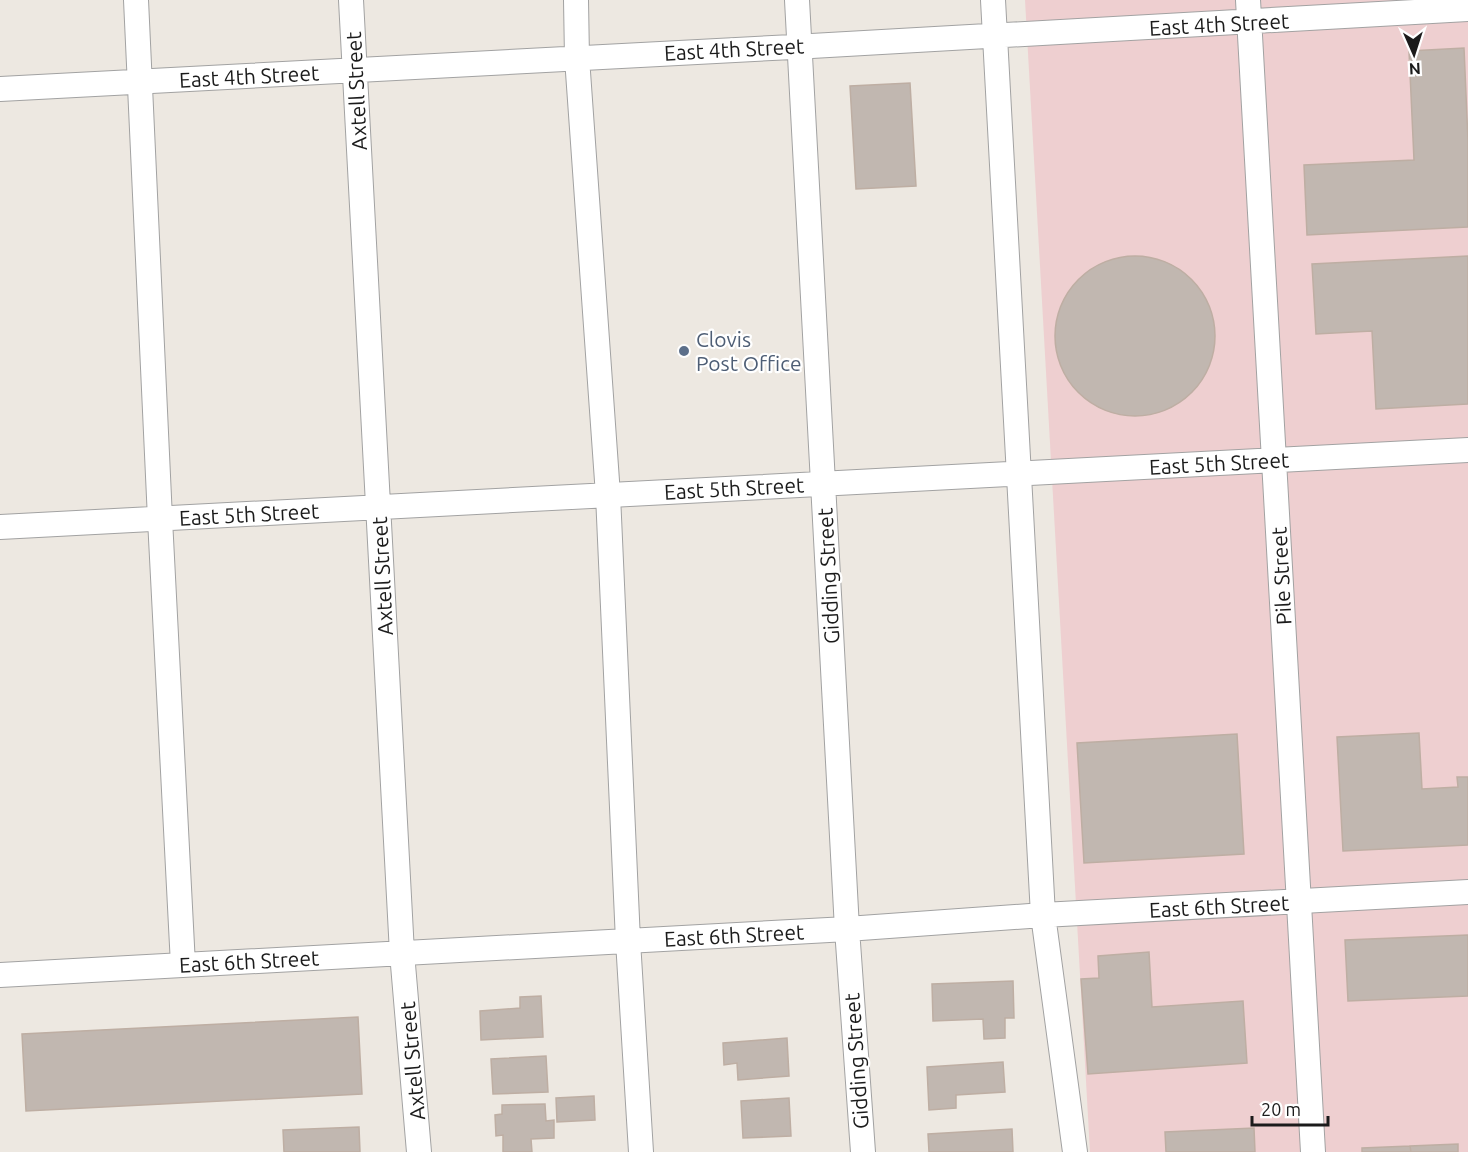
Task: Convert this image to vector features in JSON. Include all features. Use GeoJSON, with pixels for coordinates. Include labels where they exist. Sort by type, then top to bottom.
{"type":"FeatureCollection","features":[{"type":"Feature","properties":{"kind":"street"},"geometry":{"type":"LineString","coordinates":[[136,0],[183,965]]}},
{"type":"Feature","properties":{"kind":"street","name":"Axtell Street"},"geometry":{"type":"LineString","coordinates":[[351,0],[402,953],[419,1152]]}},
{"type":"Feature","properties":{"kind":"street"},"geometry":{"type":"LineString","coordinates":[[576,0],[608,495],[628,941],[641,1152]]}},
{"type":"Feature","properties":{"kind":"street","name":"Gidding Street"},"geometry":{"type":"LineString","coordinates":[[797,0],[847,929],[863,1152]]}},
{"type":"Feature","properties":{"kind":"street"},"geometry":{"type":"LineString","coordinates":[[993,0],[1043,915],[1076,1152]]}},
{"type":"Feature","properties":{"kind":"street","name":"East 4th Street"},"geometry":{"type":"LineString","coordinates":[[0,89],[995,37],[1249,11],[1468,9]]}},
{"type":"Feature","properties":{"kind":"street","name":"Pile Street"},"geometry":{"type":"LineString","coordinates":[[1249,11],[1313,1152]]}},
{"type":"Feature","properties":{"kind":"street","name":"East 5th Street"},"geometry":{"type":"LineString","coordinates":[[0,527],[1468,450]]}},
{"type":"Feature","properties":{"kind":"street","name":"East 6th Street"},"geometry":{"type":"LineString","coordinates":[[0,975],[847,929],[1043,915],[1468,892]]}},
{"type":"Feature","properties":{"kind":"shaded area"},"geometry":{"type":"Polygon","coordinates":[[[1025,0],[1468,0],[1468,1152],[1090,1152],[1025,0]]]}},
{"type":"Feature","properties":{"kind":"building"},"geometry":{"type":"Polygon","coordinates":[[[1464,48],[1468,141],[1468,227],[1307,235],[1304,165],[1414,160],[1409,51],[1464,48]]]}},
{"type":"Feature","properties":{"kind":"building"},"geometry":{"type":"Polygon","coordinates":[[[910,83],[916,186],[856,189],[850,86],[910,83]]]}},
{"type":"Feature","properties":{"kind":"building"},"geometry":{"type":"Polygon","coordinates":[[[1135,256],[1151,257],[1166,262],[1180,269],[1192,279],[1202,291],[1209,305],[1214,320],[1214,352],[1209,367],[1202,381],[1192,393],[1180,403],[1166,410],[1151,415],[1135,416],[1119,415],[1104,410],[1090,403],[1078,393],[1068,381],[1061,367],[1056,352],[1055,336],[1056,320],[1061,305],[1068,291],[1078,279],[1090,269],[1104,262],[1119,257],[1135,256]]]}},
{"type":"Feature","properties":{"kind":"building"},"geometry":{"type":"Polygon","coordinates":[[[1468,256],[1468,404],[1376,409],[1372,331],[1316,334],[1312,264],[1468,256]]]}},
{"type":"Feature","properties":{"kind":"building"},"geometry":{"type":"Polygon","coordinates":[[[1419,733],[1422,789],[1458,787],[1457,777],[1468,777],[1468,845],[1343,851],[1337,737],[1419,733]]]}},
{"type":"Feature","properties":{"kind":"building"},"geometry":{"type":"Polygon","coordinates":[[[1237,734],[1244,854],[1084,863],[1077,743],[1237,734]]]}},
{"type":"Feature","properties":{"kind":"building"},"geometry":{"type":"Polygon","coordinates":[[[1468,935],[1468,996],[1348,1001],[1345,940],[1468,935]]]}},
{"type":"Feature","properties":{"kind":"building"},"geometry":{"type":"Polygon","coordinates":[[[1149,952],[1152,1007],[1243,1001],[1247,1063],[1088,1074],[1081,979],[1099,978],[1098,956],[1149,952]]]}},
{"type":"Feature","properties":{"kind":"building"},"geometry":{"type":"Polygon","coordinates":[[[1013,981],[1014,1018],[1005,1018],[1005,1038],[984,1039],[983,1019],[933,1021],[932,984],[1013,981]]]}},
{"type":"Feature","properties":{"kind":"building"},"geometry":{"type":"Polygon","coordinates":[[[541,996],[543,1037],[481,1040],[480,1011],[520,1008],[520,997],[541,996]]]}},
{"type":"Feature","properties":{"kind":"building"},"geometry":{"type":"Polygon","coordinates":[[[358,1017],[362,1094],[26,1111],[22,1034],[358,1017]]]}},
{"type":"Feature","properties":{"kind":"building"},"geometry":{"type":"Polygon","coordinates":[[[787,1038],[789,1076],[738,1080],[737,1063],[724,1065],[723,1043],[787,1038]]]}},
{"type":"Feature","properties":{"kind":"building"},"geometry":{"type":"Polygon","coordinates":[[[546,1056],[548,1092],[493,1094],[491,1059],[546,1056]]]}},
{"type":"Feature","properties":{"kind":"building"},"geometry":{"type":"Polygon","coordinates":[[[1003,1062],[1005,1092],[956,1095],[956,1108],[929,1110],[927,1067],[1003,1062]]]}},
{"type":"Feature","properties":{"kind":"building"},"geometry":{"type":"Polygon","coordinates":[[[594,1096],[595,1120],[557,1122],[556,1098],[594,1096]]]}},
{"type":"Feature","properties":{"kind":"building"},"geometry":{"type":"Polygon","coordinates":[[[789,1098],[791,1136],[743,1138],[741,1101],[789,1098]]]}},
{"type":"Feature","properties":{"kind":"building"},"geometry":{"type":"Polygon","coordinates":[[[545,1104],[546,1121],[554,1120],[554,1138],[531,1139],[532,1152],[503,1152],[503,1135],[496,1136],[495,1115],[502,1114],[502,1105],[545,1104]]]}},
{"type":"Feature","properties":{"kind":"building"},"geometry":{"type":"Polygon","coordinates":[[[359,1127],[360,1152],[284,1152],[283,1130],[359,1127]]]}},
{"type":"Feature","properties":{"kind":"building"},"geometry":{"type":"Polygon","coordinates":[[[1254,1128],[1255,1152],[1166,1152],[1165,1132],[1254,1128]]]}},
{"type":"Feature","properties":{"kind":"building"},"geometry":{"type":"Polygon","coordinates":[[[1012,1129],[1013,1152],[929,1152],[928,1134],[1012,1129]]]}},
{"type":"Feature","properties":{"kind":"building"},"geometry":{"type":"Polygon","coordinates":[[[1458,1144],[1458,1152],[1411,1152],[1410,1146],[1458,1144]]]}},
{"type":"Feature","properties":{"kind":"building"},"geometry":{"type":"Polygon","coordinates":[[[1410,1146],[1411,1152],[1362,1152],[1362,1148],[1410,1146]]]}},
{"type":"Feature","properties":{"kind":"place","name":"Clovis Post Office"},"geometry":{"type":"Point","coordinates":[684,351]}}]}
